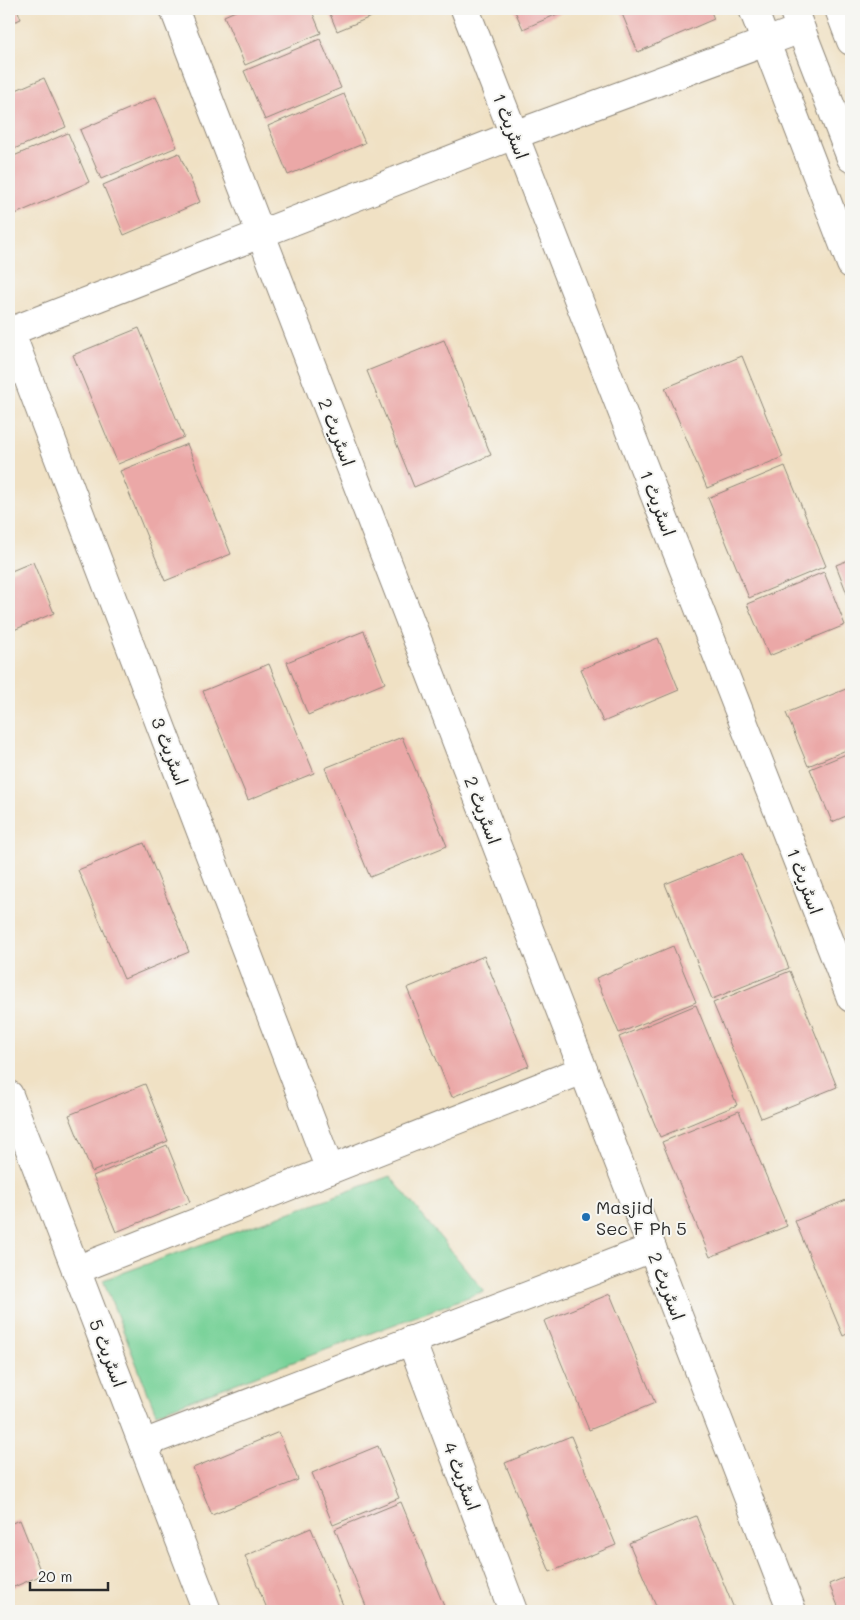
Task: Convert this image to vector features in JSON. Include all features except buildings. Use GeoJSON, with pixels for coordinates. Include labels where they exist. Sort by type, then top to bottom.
{"type":"FeatureCollection","features":[{"type":"Feature","properties":{"kind":"street","name":"اسٹریٹ 2"},"geometry":{"type":"LineString","coordinates":[[174,9],[792,1611]]}},
{"type":"Feature","properties":{"kind":"street","name":"اسٹریٹ 1"},"geometry":{"type":"LineString","coordinates":[[465,9],[851,998]]}},
{"type":"Feature","properties":{"kind":"street"},"geometry":{"type":"LineString","coordinates":[[753,9],[851,264]]}},
{"type":"Feature","properties":{"kind":"street"},"geometry":{"type":"LineString","coordinates":[[839,9],[851,40]]}},
{"type":"Feature","properties":{"kind":"street"},"geometry":{"type":"LineString","coordinates":[[9,330],[514,135],[766,42],[797,19],[851,158]]}},
{"type":"Feature","properties":{"kind":"street","name":"اسٹریٹ 3"},"geometry":{"type":"LineString","coordinates":[[9,330],[330,1170]]}},
{"type":"Feature","properties":{"kind":"street"},"geometry":{"type":"LineString","coordinates":[[76,1270],[583,1070]]}},
{"type":"Feature","properties":{"kind":"street","name":"اسٹریٹ 5"},"geometry":{"type":"LineString","coordinates":[[9,1095],[207,1611]]}},
{"type":"Feature","properties":{"kind":"street"},"geometry":{"type":"LineString","coordinates":[[143,1444],[652,1248]]}},
{"type":"Feature","properties":{"kind":"street","name":"اسٹریٹ 4"},"geometry":{"type":"LineString","coordinates":[[411,1340],[513,1611]]}},
{"type":"Feature","properties":{"kind":"green space"},"geometry":{"type":"Polygon","coordinates":[[[390,1176],[484,1291],[156,1413],[103,1280],[390,1176]]]}},
{"type":"Feature","properties":{"kind":"place","name":"Masjid Sec F Ph 5"},"geometry":{"type":"Point","coordinates":[586,1217]}}]}
